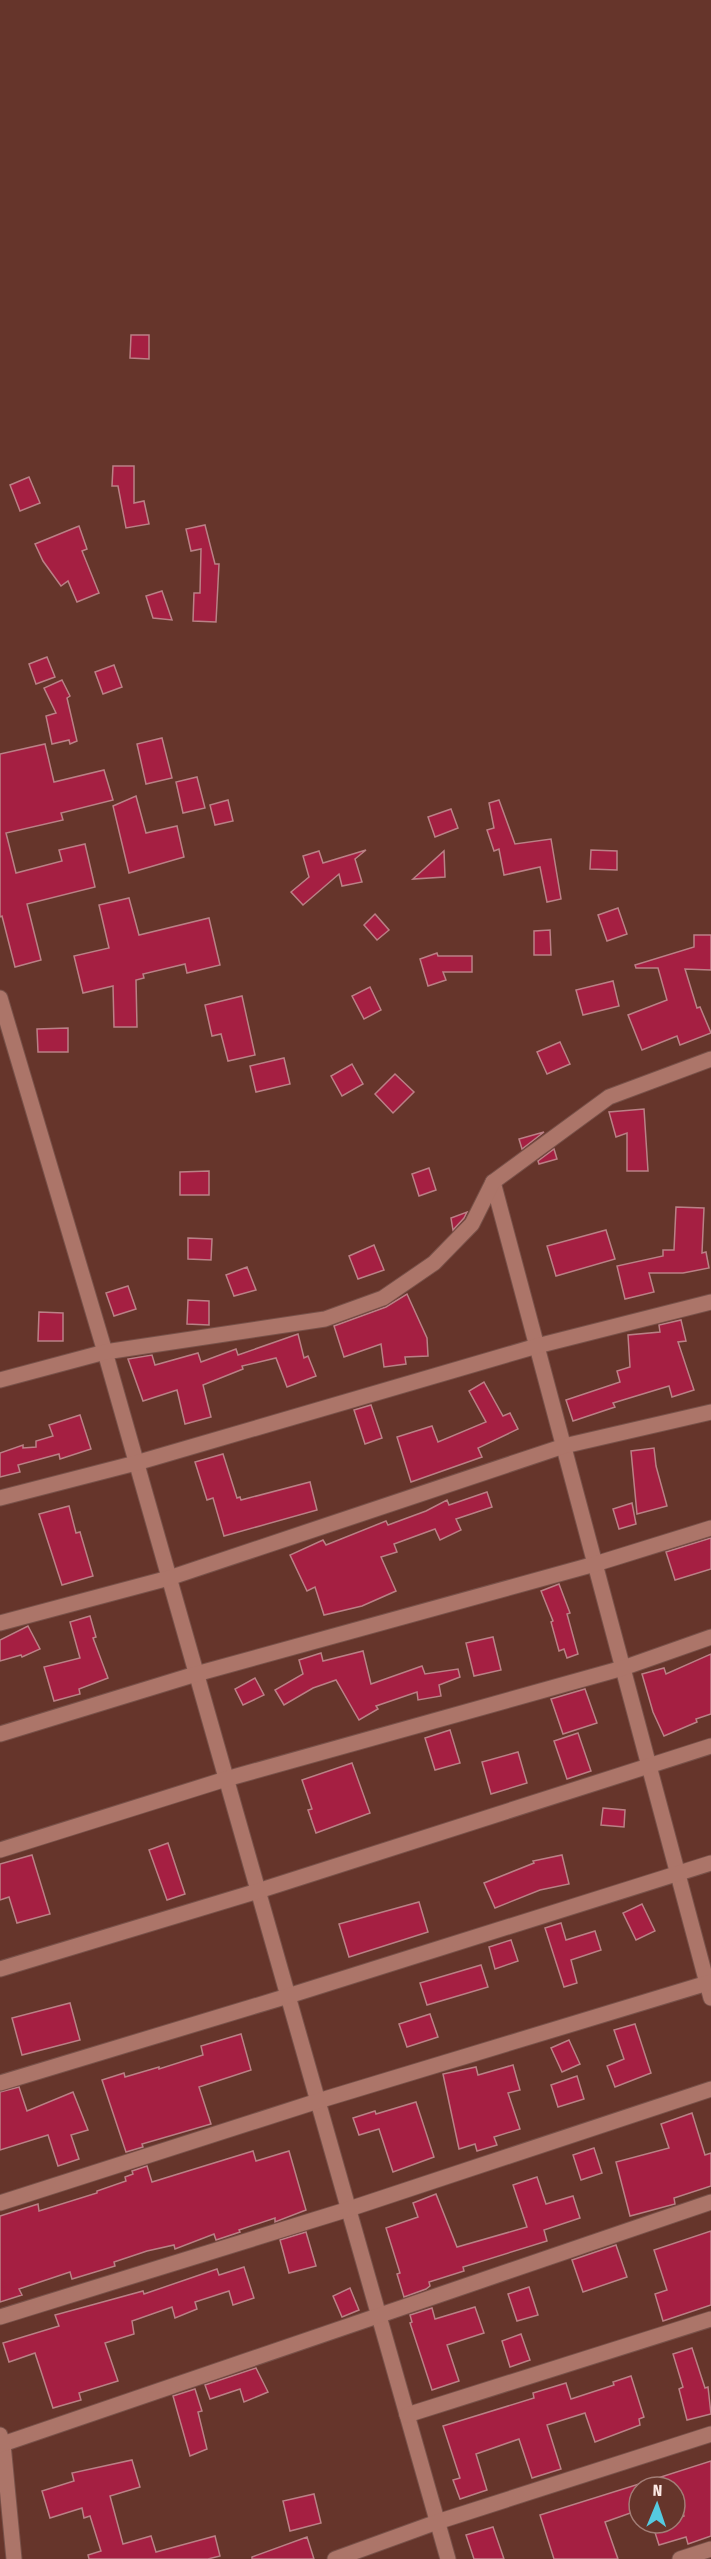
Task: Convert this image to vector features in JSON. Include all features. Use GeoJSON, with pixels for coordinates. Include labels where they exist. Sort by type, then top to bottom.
{"type":"FeatureCollection","features":[{"type":"Feature","properties":{"kind":"street"},"geometry":{"type":"LineString","coordinates":[[0,998],[105,1352],[448,2559]]}},
{"type":"Feature","properties":{"kind":"street"},"geometry":{"type":"LineString","coordinates":[[0,1380],[105,1352],[325,1319],[383,1299],[434,1263],[472,1224],[494,1182],[609,1097],[711,1059]]}},
{"type":"Feature","properties":{"kind":"street"},"geometry":{"type":"LineString","coordinates":[[0,2203],[318,2102],[710,1987],[649,1767],[494,1182]]}},
{"type":"Feature","properties":{"kind":"street"},"geometry":{"type":"LineString","coordinates":[[0,1498],[136,1463],[537,1346],[711,1302]]}},
{"type":"Feature","properties":{"kind":"street"},"geometry":{"type":"LineString","coordinates":[[0,1623],[169,1578],[564,1446],[711,1412]]}},
{"type":"Feature","properties":{"kind":"street"},"geometry":{"type":"LineString","coordinates":[[0,1734],[196,1674],[595,1564],[711,1528]]}},
{"type":"Feature","properties":{"kind":"street"},"geometry":{"type":"LineString","coordinates":[[0,1850],[226,1779],[623,1668],[711,1637]]}},
{"type":"Feature","properties":{"kind":"street"},"geometry":{"type":"LineString","coordinates":[[0,1969],[258,1891],[711,1746]]}},
{"type":"Feature","properties":{"kind":"street"},"geometry":{"type":"LineString","coordinates":[[0,2083],[288,1996],[711,1863]]}},
{"type":"Feature","properties":{"kind":"street"},"geometry":{"type":"LineString","coordinates":[[0,2317],[349,2210],[711,2089]]}},
{"type":"Feature","properties":{"kind":"street"},"geometry":{"type":"LineString","coordinates":[[14,2559],[1,2441],[711,2202]]}},
{"type":"Feature","properties":{"kind":"street"},"geometry":{"type":"LineString","coordinates":[[407,2415],[711,2319]]}},
{"type":"Feature","properties":{"kind":"street"},"geometry":{"type":"LineString","coordinates":[[335,2559],[437,2522],[711,2434]]}},
{"type":"Feature","properties":{"kind":"street"},"geometry":{"type":"LineString","coordinates":[[680,2559],[711,2549]]}},
{"type":"Feature","properties":{"kind":"building"},"geometry":{"type":"Polygon","coordinates":[[[131,335],[149,335],[149,359],[130,358],[131,335]]]}},
{"type":"Feature","properties":{"kind":"building"},"geometry":{"type":"Polygon","coordinates":[[[113,466],[134,466],[134,503],[144,501],[149,524],[126,528],[118,486],[112,486],[113,466]]]}},
{"type":"Feature","properties":{"kind":"building"},"geometry":{"type":"Polygon","coordinates":[[[29,477],[40,503],[20,511],[10,485],[29,477]]]}},
{"type":"Feature","properties":{"kind":"building"},"geometry":{"type":"Polygon","coordinates":[[[205,525],[215,564],[219,564],[216,622],[193,621],[194,593],[200,593],[201,549],[191,551],[186,529],[205,525]]]}},
{"type":"Feature","properties":{"kind":"building"},"geometry":{"type":"Polygon","coordinates":[[[79,526],[87,549],[82,551],[99,593],[77,602],[68,581],[61,586],[43,561],[35,544],[79,526]]]}},
{"type":"Feature","properties":{"kind":"building"},"geometry":{"type":"Polygon","coordinates":[[[162,591],[172,620],[153,618],[146,596],[162,591]]]}},
{"type":"Feature","properties":{"kind":"building"},"geometry":{"type":"Polygon","coordinates":[[[47,657],[55,677],[36,684],[29,664],[47,657]]]}},
{"type":"Feature","properties":{"kind":"building"},"geometry":{"type":"Polygon","coordinates":[[[114,665],[122,687],[103,694],[95,672],[114,665]]]}},
{"type":"Feature","properties":{"kind":"building"},"geometry":{"type":"Polygon","coordinates":[[[62,680],[70,696],[67,698],[77,741],[70,744],[69,740],[52,744],[46,716],[56,713],[44,688],[62,680]]]}},
{"type":"Feature","properties":{"kind":"building"},"geometry":{"type":"Polygon","coordinates":[[[162,738],[172,778],[146,784],[137,744],[162,738]]]}},
{"type":"Feature","properties":{"kind":"building"},"geometry":{"type":"Polygon","coordinates":[[[45,744],[54,782],[104,770],[113,800],[61,813],[63,820],[6,833],[16,873],[62,861],[59,850],[85,844],[95,887],[27,904],[41,960],[15,967],[2,916],[0,917],[0,754],[45,744]]]}},
{"type":"Feature","properties":{"kind":"building"},"geometry":{"type":"Polygon","coordinates":[[[197,777],[205,808],[183,813],[176,782],[197,777]]]}},
{"type":"Feature","properties":{"kind":"building"},"geometry":{"type":"Polygon","coordinates":[[[136,796],[146,833],[177,826],[184,857],[129,873],[113,806],[136,796]]]}},
{"type":"Feature","properties":{"kind":"building"},"geometry":{"type":"Polygon","coordinates":[[[228,800],[233,821],[215,825],[210,805],[228,800]]]}},
{"type":"Feature","properties":{"kind":"building"},"geometry":{"type":"Polygon","coordinates":[[[499,800],[515,844],[551,839],[561,899],[547,902],[540,867],[504,875],[499,849],[494,851],[487,830],[494,828],[489,803],[499,800]]]}},
{"type":"Feature","properties":{"kind":"building"},"geometry":{"type":"Polygon","coordinates":[[[451,809],[458,828],[435,837],[428,817],[451,809]]]}},
{"type":"Feature","properties":{"kind":"building"},"geometry":{"type":"Polygon","coordinates":[[[366,850],[355,859],[362,882],[342,886],[339,874],[303,905],[291,892],[309,877],[303,856],[319,851],[323,863],[366,850]]]}},
{"type":"Feature","properties":{"kind":"building"},"geometry":{"type":"Polygon","coordinates":[[[591,850],[617,851],[617,870],[590,869],[591,850]]]}},
{"type":"Feature","properties":{"kind":"building"},"geometry":{"type":"Polygon","coordinates":[[[444,851],[445,877],[413,879],[444,851]]]}},
{"type":"Feature","properties":{"kind":"building"},"geometry":{"type":"Polygon","coordinates":[[[129,898],[139,935],[209,918],[220,965],[187,973],[185,964],[143,974],[144,978],[136,980],[137,1027],[114,1027],[113,986],[83,993],[74,956],[109,948],[99,905],[129,898]]]}},
{"type":"Feature","properties":{"kind":"building"},"geometry":{"type":"Polygon","coordinates":[[[618,908],[627,934],[607,941],[598,915],[618,908]]]}},
{"type":"Feature","properties":{"kind":"building"},"geometry":{"type":"Polygon","coordinates":[[[375,914],[389,930],[377,940],[364,925],[375,914]]]}},
{"type":"Feature","properties":{"kind":"building"},"geometry":{"type":"Polygon","coordinates":[[[550,930],[551,955],[534,955],[534,931],[550,930]]]}},
{"type":"Feature","properties":{"kind":"building"},"geometry":{"type":"Polygon","coordinates":[[[694,935],[711,935],[711,970],[685,969],[697,1008],[700,1007],[711,1033],[680,1045],[677,1036],[642,1050],[628,1015],[667,1000],[658,968],[636,968],[635,965],[694,947],[694,935]]]}},
{"type":"Feature","properties":{"kind":"building"},"geometry":{"type":"Polygon","coordinates":[[[437,953],[438,956],[472,956],[472,972],[443,972],[446,980],[428,986],[420,959],[437,953]]]}},
{"type":"Feature","properties":{"kind":"building"},"geometry":{"type":"Polygon","coordinates":[[[613,981],[619,1006],[583,1015],[576,990],[613,981]]]}},
{"type":"Feature","properties":{"kind":"building"},"geometry":{"type":"Polygon","coordinates":[[[370,987],[381,1010],[364,1019],[352,996],[370,987]]]}},
{"type":"Feature","properties":{"kind":"building"},"geometry":{"type":"Polygon","coordinates":[[[242,996],[255,1055],[228,1061],[221,1034],[212,1036],[205,1005],[242,996]]]}},
{"type":"Feature","properties":{"kind":"building"},"geometry":{"type":"Polygon","coordinates":[[[68,1028],[68,1052],[38,1052],[37,1029],[68,1028]]]}},
{"type":"Feature","properties":{"kind":"building"},"geometry":{"type":"Polygon","coordinates":[[[560,1042],[570,1064],[547,1074],[537,1052],[560,1042]]]}},
{"type":"Feature","properties":{"kind":"building"},"geometry":{"type":"Polygon","coordinates":[[[284,1058],[290,1084],[256,1092],[250,1066],[284,1058]]]}},
{"type":"Feature","properties":{"kind":"building"},"geometry":{"type":"Polygon","coordinates":[[[352,1064],[363,1084],[342,1096],[331,1076],[352,1064]]]}},
{"type":"Feature","properties":{"kind":"building"},"geometry":{"type":"Polygon","coordinates":[[[395,1074],[414,1092],[393,1113],[375,1094],[395,1074]]]}},
{"type":"Feature","properties":{"kind":"building"},"geometry":{"type":"Polygon","coordinates":[[[644,1109],[648,1171],[627,1171],[627,1133],[616,1137],[609,1112],[644,1109]]]}},
{"type":"Feature","properties":{"kind":"building"},"geometry":{"type":"Polygon","coordinates":[[[544,1132],[522,1149],[519,1139],[544,1132]]]}},
{"type":"Feature","properties":{"kind":"building"},"geometry":{"type":"Polygon","coordinates":[[[554,1149],[557,1159],[539,1164],[538,1161],[554,1149]]]}},
{"type":"Feature","properties":{"kind":"building"},"geometry":{"type":"Polygon","coordinates":[[[429,1168],[436,1190],[419,1196],[412,1174],[429,1168]]]}},
{"type":"Feature","properties":{"kind":"building"},"geometry":{"type":"Polygon","coordinates":[[[209,1171],[209,1195],[180,1195],[180,1172],[209,1171]]]}},
{"type":"Feature","properties":{"kind":"building"},"geometry":{"type":"Polygon","coordinates":[[[676,1207],[704,1208],[702,1253],[706,1252],[709,1268],[683,1273],[649,1273],[654,1292],[625,1299],[617,1266],[663,1256],[663,1250],[674,1250],[676,1207]]]}},
{"type":"Feature","properties":{"kind":"building"},"geometry":{"type":"Polygon","coordinates":[[[467,1212],[464,1218],[453,1230],[451,1218],[467,1212]]]}},
{"type":"Feature","properties":{"kind":"building"},"geometry":{"type":"Polygon","coordinates":[[[606,1230],[615,1259],[556,1276],[547,1246],[606,1230]]]}},
{"type":"Feature","properties":{"kind":"building"},"geometry":{"type":"Polygon","coordinates":[[[188,1238],[212,1239],[211,1260],[188,1259],[188,1238]]]}},
{"type":"Feature","properties":{"kind":"building"},"geometry":{"type":"Polygon","coordinates":[[[374,1245],[384,1270],[358,1279],[349,1256],[374,1245]]]}},
{"type":"Feature","properties":{"kind":"building"},"geometry":{"type":"Polygon","coordinates":[[[247,1267],[256,1290],[234,1296],[226,1275],[247,1267]]]}},
{"type":"Feature","properties":{"kind":"building"},"geometry":{"type":"Polygon","coordinates":[[[128,1286],[136,1309],[114,1316],[106,1293],[128,1286]]]}},
{"type":"Feature","properties":{"kind":"building"},"geometry":{"type":"Polygon","coordinates":[[[407,1294],[427,1338],[428,1356],[405,1357],[406,1364],[384,1367],[381,1344],[344,1357],[334,1326],[386,1307],[407,1294]]]}},
{"type":"Feature","properties":{"kind":"building"},"geometry":{"type":"Polygon","coordinates":[[[188,1300],[209,1301],[209,1325],[187,1324],[188,1300]]]}},
{"type":"Feature","properties":{"kind":"building"},"geometry":{"type":"Polygon","coordinates":[[[39,1312],[63,1313],[63,1341],[38,1341],[39,1312]]]}},
{"type":"Feature","properties":{"kind":"building"},"geometry":{"type":"Polygon","coordinates":[[[681,1320],[686,1341],[678,1342],[694,1390],[672,1397],[669,1386],[613,1403],[615,1407],[573,1421],[566,1400],[620,1382],[617,1371],[630,1367],[628,1335],[660,1332],[659,1325],[681,1320]]]}},
{"type":"Feature","properties":{"kind":"building"},"geometry":{"type":"Polygon","coordinates":[[[298,1334],[304,1358],[308,1356],[316,1376],[287,1387],[276,1358],[242,1366],[243,1369],[203,1385],[211,1417],[185,1424],[177,1390],[143,1401],[128,1359],[152,1355],[155,1365],[198,1353],[201,1362],[236,1349],[238,1355],[298,1334]]]}},
{"type":"Feature","properties":{"kind":"building"},"geometry":{"type":"Polygon","coordinates":[[[484,1382],[503,1416],[510,1413],[518,1429],[478,1448],[482,1457],[411,1482],[397,1437],[432,1426],[438,1442],[486,1422],[469,1391],[484,1382]]]}},
{"type":"Feature","properties":{"kind":"building"},"geometry":{"type":"Polygon","coordinates":[[[371,1405],[382,1438],[365,1444],[354,1410],[371,1405]]]}},
{"type":"Feature","properties":{"kind":"building"},"geometry":{"type":"Polygon","coordinates":[[[80,1415],[91,1449],[60,1459],[59,1454],[18,1465],[20,1472],[0,1477],[0,1453],[23,1445],[23,1448],[36,1447],[36,1441],[53,1436],[49,1425],[80,1415]]]}},
{"type":"Feature","properties":{"kind":"building"},"geometry":{"type":"Polygon","coordinates":[[[654,1448],[656,1466],[667,1506],[637,1514],[631,1451],[654,1448]]]}},
{"type":"Feature","properties":{"kind":"building"},"geometry":{"type":"Polygon","coordinates":[[[223,1454],[237,1498],[240,1497],[241,1500],[310,1482],[317,1510],[224,1536],[213,1498],[207,1500],[195,1462],[223,1454]]]}},
{"type":"Feature","properties":{"kind":"building"},"geometry":{"type":"Polygon","coordinates":[[[487,1492],[492,1507],[456,1519],[461,1530],[440,1540],[435,1529],[394,1544],[397,1552],[381,1557],[396,1591],[362,1606],[324,1615],[315,1587],[307,1591],[290,1555],[323,1540],[326,1545],[386,1521],[388,1525],[426,1511],[447,1500],[449,1505],[487,1492]]]}},
{"type":"Feature","properties":{"kind":"building"},"geometry":{"type":"Polygon","coordinates":[[[632,1503],[636,1524],[619,1529],[613,1509],[632,1503]]]}},
{"type":"Feature","properties":{"kind":"building"},"geometry":{"type":"Polygon","coordinates":[[[69,1506],[76,1533],[80,1532],[93,1576],[62,1585],[39,1514],[69,1506]]]}},
{"type":"Feature","properties":{"kind":"building"},"geometry":{"type":"Polygon","coordinates":[[[711,1538],[711,1569],[675,1580],[666,1552],[711,1538]]]}},
{"type":"Feature","properties":{"kind":"building"},"geometry":{"type":"Polygon","coordinates":[[[559,1584],[570,1613],[567,1614],[578,1654],[567,1658],[564,1649],[559,1651],[551,1622],[553,1621],[541,1591],[559,1584]]]}},
{"type":"Feature","properties":{"kind":"building"},"geometry":{"type":"Polygon","coordinates":[[[90,1616],[96,1637],[93,1638],[108,1678],[79,1689],[80,1694],[54,1701],[44,1667],[80,1658],[70,1622],[90,1616]]]}},
{"type":"Feature","properties":{"kind":"building"},"geometry":{"type":"Polygon","coordinates":[[[28,1626],[40,1649],[22,1657],[21,1655],[0,1661],[0,1640],[28,1626]]]}},
{"type":"Feature","properties":{"kind":"building"},"geometry":{"type":"Polygon","coordinates":[[[493,1637],[501,1670],[474,1676],[466,1643],[493,1637]]]}},
{"type":"Feature","properties":{"kind":"building"},"geometry":{"type":"Polygon","coordinates":[[[363,1651],[371,1684],[422,1666],[425,1674],[458,1669],[460,1677],[439,1685],[441,1696],[418,1700],[417,1692],[376,1706],[378,1709],[359,1720],[336,1680],[313,1688],[284,1705],[275,1690],[303,1674],[299,1660],[321,1653],[323,1661],[363,1651]]]}},
{"type":"Feature","properties":{"kind":"building"},"geometry":{"type":"Polygon","coordinates":[[[711,1654],[711,1714],[696,1719],[697,1722],[664,1736],[653,1712],[642,1674],[664,1668],[666,1674],[711,1654]]]}},
{"type":"Feature","properties":{"kind":"building"},"geometry":{"type":"Polygon","coordinates":[[[255,1678],[264,1695],[243,1705],[235,1689],[255,1678]]]}},
{"type":"Feature","properties":{"kind":"building"},"geometry":{"type":"Polygon","coordinates":[[[585,1689],[597,1723],[563,1734],[551,1699],[585,1689]]]}},
{"type":"Feature","properties":{"kind":"building"},"geometry":{"type":"Polygon","coordinates":[[[450,1730],[460,1763],[435,1770],[425,1738],[450,1730]]]}},
{"type":"Feature","properties":{"kind":"building"},"geometry":{"type":"Polygon","coordinates":[[[578,1733],[591,1771],[567,1779],[554,1741],[578,1733]]]}},
{"type":"Feature","properties":{"kind":"building"},"geometry":{"type":"Polygon","coordinates":[[[518,1752],[527,1783],[491,1794],[482,1762],[518,1752]]]}},
{"type":"Feature","properties":{"kind":"building"},"geometry":{"type":"Polygon","coordinates":[[[352,1763],[370,1813],[316,1833],[308,1810],[312,1809],[302,1780],[352,1763]]]}},
{"type":"Feature","properties":{"kind":"building"},"geometry":{"type":"Polygon","coordinates":[[[603,1808],[625,1810],[624,1827],[601,1825],[603,1808]]]}},
{"type":"Feature","properties":{"kind":"building"},"geometry":{"type":"Polygon","coordinates":[[[168,1843],[185,1894],[167,1900],[149,1850],[168,1843]]]}},
{"type":"Feature","properties":{"kind":"building"},"geometry":{"type":"Polygon","coordinates":[[[32,1855],[50,1914],[17,1923],[9,1897],[0,1900],[0,1864],[32,1855]]]}},
{"type":"Feature","properties":{"kind":"building"},"geometry":{"type":"Polygon","coordinates":[[[562,1855],[569,1884],[540,1890],[495,1908],[484,1883],[534,1863],[533,1861],[562,1855]]]}},
{"type":"Feature","properties":{"kind":"building"},"geometry":{"type":"Polygon","coordinates":[[[419,1902],[428,1932],[349,1957],[339,1924],[419,1902]]]}},
{"type":"Feature","properties":{"kind":"building"},"geometry":{"type":"Polygon","coordinates":[[[642,1904],[655,1931],[636,1940],[623,1913],[642,1904]]]}},
{"type":"Feature","properties":{"kind":"building"},"geometry":{"type":"Polygon","coordinates":[[[561,1923],[566,1940],[595,1931],[601,1950],[571,1960],[577,1983],[564,1987],[545,1928],[561,1923]]]}},
{"type":"Feature","properties":{"kind":"building"},"geometry":{"type":"Polygon","coordinates":[[[511,1940],[518,1961],[495,1969],[489,1947],[511,1940]]]}},
{"type":"Feature","properties":{"kind":"building"},"geometry":{"type":"Polygon","coordinates":[[[481,1965],[488,1987],[427,2005],[420,1983],[481,1965]]]}},
{"type":"Feature","properties":{"kind":"building"},"geometry":{"type":"Polygon","coordinates":[[[70,2003],[80,2040],[22,2055],[12,2018],[70,2003]]]}},
{"type":"Feature","properties":{"kind":"building"},"geometry":{"type":"Polygon","coordinates":[[[430,2014],[438,2037],[407,2047],[399,2024],[430,2014]]]}},
{"type":"Feature","properties":{"kind":"building"},"geometry":{"type":"Polygon","coordinates":[[[635,2024],[651,2073],[615,2087],[607,2066],[624,2059],[614,2030],[635,2024]]]}},
{"type":"Feature","properties":{"kind":"building"},"geometry":{"type":"Polygon","coordinates":[[[241,2034],[251,2070],[199,2087],[211,2124],[142,2144],[143,2147],[126,2152],[102,2080],[124,2073],[125,2077],[159,2067],[159,2069],[203,2055],[201,2046],[241,2034]]]}},
{"type":"Feature","properties":{"kind":"building"},"geometry":{"type":"Polygon","coordinates":[[[569,2040],[580,2064],[562,2072],[551,2048],[569,2040]]]}},
{"type":"Feature","properties":{"kind":"building"},"geometry":{"type":"Polygon","coordinates":[[[513,2065],[520,2090],[508,2093],[520,2129],[494,2137],[497,2145],[477,2151],[475,2144],[459,2149],[443,2074],[476,2067],[478,2075],[513,2065]]]}},
{"type":"Feature","properties":{"kind":"building"},"geometry":{"type":"Polygon","coordinates":[[[577,2076],[584,2099],[558,2107],[551,2085],[577,2076]]]}},
{"type":"Feature","properties":{"kind":"building"},"geometry":{"type":"Polygon","coordinates":[[[19,2087],[27,2111],[73,2092],[88,2130],[71,2135],[79,2159],[58,2166],[48,2135],[0,2150],[0,2092],[19,2087]]]}},
{"type":"Feature","properties":{"kind":"building"},"geometry":{"type":"Polygon","coordinates":[[[416,2102],[434,2157],[393,2172],[379,2129],[359,2135],[353,2118],[416,2102]]]}},
{"type":"Feature","properties":{"kind":"building"},"geometry":{"type":"Polygon","coordinates":[[[692,2113],[705,2155],[711,2153],[711,2186],[674,2198],[675,2204],[630,2216],[616,2162],[669,2148],[661,2124],[692,2113]]]}},
{"type":"Feature","properties":{"kind":"building"},"geometry":{"type":"Polygon","coordinates":[[[594,2148],[602,2173],[581,2180],[573,2155],[594,2148]]]}},
{"type":"Feature","properties":{"kind":"building"},"geometry":{"type":"Polygon","coordinates":[[[253,2151],[256,2161],[289,2151],[306,2210],[275,2222],[275,2218],[239,2230],[240,2232],[216,2240],[214,2234],[175,2249],[174,2245],[147,2251],[114,2262],[115,2266],[72,2279],[70,2272],[19,2289],[22,2295],[0,2302],[0,2216],[38,2204],[39,2211],[97,2193],[97,2191],[126,2181],[125,2177],[133,2174],[132,2171],[147,2166],[152,2182],[253,2151]]]}},
{"type":"Feature","properties":{"kind":"building"},"geometry":{"type":"Polygon","coordinates":[[[537,2177],[546,2204],[573,2196],[580,2218],[544,2230],[547,2241],[463,2267],[464,2271],[429,2282],[430,2286],[426,2289],[404,2297],[397,2274],[400,2273],[386,2228],[418,2217],[413,2203],[436,2194],[457,2247],[527,2227],[513,2185],[537,2177]]]}},
{"type":"Feature","properties":{"kind":"building"},"geometry":{"type":"Polygon","coordinates":[[[711,2231],[711,2305],[663,2321],[655,2294],[667,2290],[654,2250],[711,2231]]]}},
{"type":"Feature","properties":{"kind":"building"},"geometry":{"type":"Polygon","coordinates":[[[306,2232],[316,2266],[289,2273],[280,2240],[306,2232]]]}},
{"type":"Feature","properties":{"kind":"building"},"geometry":{"type":"Polygon","coordinates":[[[616,2245],[627,2277],[583,2292],[572,2260],[616,2245]]]}},
{"type":"Feature","properties":{"kind":"building"},"geometry":{"type":"Polygon","coordinates":[[[244,2267],[254,2298],[233,2305],[229,2291],[195,2302],[197,2309],[175,2318],[172,2307],[132,2321],[134,2334],[105,2343],[118,2381],[79,2393],[81,2400],[53,2408],[35,2353],[9,2362],[3,2343],[59,2326],[55,2315],[143,2291],[144,2294],[217,2269],[219,2275],[244,2267]]]}},
{"type":"Feature","properties":{"kind":"building"},"geometry":{"type":"Polygon","coordinates":[[[529,2287],[538,2315],[517,2321],[508,2294],[529,2287]]]}},
{"type":"Feature","properties":{"kind":"building"},"geometry":{"type":"Polygon","coordinates":[[[350,2288],[359,2310],[342,2317],[333,2296],[350,2288]]]}},
{"type":"Feature","properties":{"kind":"building"},"geometry":{"type":"Polygon","coordinates":[[[475,2307],[484,2333],[447,2345],[459,2381],[432,2390],[410,2323],[412,2322],[410,2315],[432,2308],[435,2319],[475,2307]]]}},
{"type":"Feature","properties":{"kind":"building"},"geometry":{"type":"Polygon","coordinates":[[[521,2334],[530,2360],[510,2367],[502,2341],[521,2334]]]}},
{"type":"Feature","properties":{"kind":"building"},"geometry":{"type":"Polygon","coordinates":[[[692,2348],[705,2388],[708,2387],[711,2414],[687,2420],[679,2389],[683,2387],[673,2354],[692,2348]]]}},
{"type":"Feature","properties":{"kind":"building"},"geometry":{"type":"Polygon","coordinates":[[[256,2368],[268,2392],[244,2402],[240,2389],[210,2399],[205,2385],[256,2368]]]}},
{"type":"Feature","properties":{"kind":"building"},"geometry":{"type":"Polygon","coordinates":[[[631,2376],[644,2417],[639,2419],[640,2425],[595,2442],[585,2413],[547,2425],[561,2469],[532,2478],[519,2439],[476,2454],[487,2490],[460,2499],[453,2480],[460,2478],[443,2426],[534,2398],[533,2393],[566,2383],[571,2399],[614,2385],[613,2382],[631,2376]]]}},
{"type":"Feature","properties":{"kind":"building"},"geometry":{"type":"Polygon","coordinates":[[[195,2389],[202,2411],[198,2412],[207,2449],[190,2456],[173,2396],[195,2389]]]}},
{"type":"Feature","properties":{"kind":"building"},"geometry":{"type":"Polygon","coordinates":[[[132,2460],[140,2487],[110,2496],[123,2544],[151,2536],[156,2552],[215,2536],[220,2556],[208,2559],[89,2559],[88,2555],[101,2551],[90,2516],[84,2518],[82,2508],[50,2518],[42,2491],[74,2481],[72,2473],[132,2460]]]}},
{"type":"Feature","properties":{"kind":"building"},"geometry":{"type":"Polygon","coordinates":[[[711,2461],[711,2536],[688,2544],[686,2537],[659,2545],[656,2535],[687,2535],[687,2475],[667,2475],[711,2461]]]}},
{"type":"Feature","properties":{"kind":"building"},"geometry":{"type":"Polygon","coordinates":[[[627,2488],[627,2514],[605,2522],[618,2559],[554,2559],[540,2515],[627,2488]]]}},
{"type":"Feature","properties":{"kind":"building"},"geometry":{"type":"Polygon","coordinates":[[[314,2494],[321,2523],[290,2531],[283,2501],[314,2494]]]}},
{"type":"Feature","properties":{"kind":"building"},"geometry":{"type":"Polygon","coordinates":[[[493,2527],[504,2559],[474,2559],[466,2535],[493,2527]]]}},
{"type":"Feature","properties":{"kind":"building"},"geometry":{"type":"Polygon","coordinates":[[[307,2537],[314,2559],[252,2559],[252,2557],[307,2537]]]}}]}
